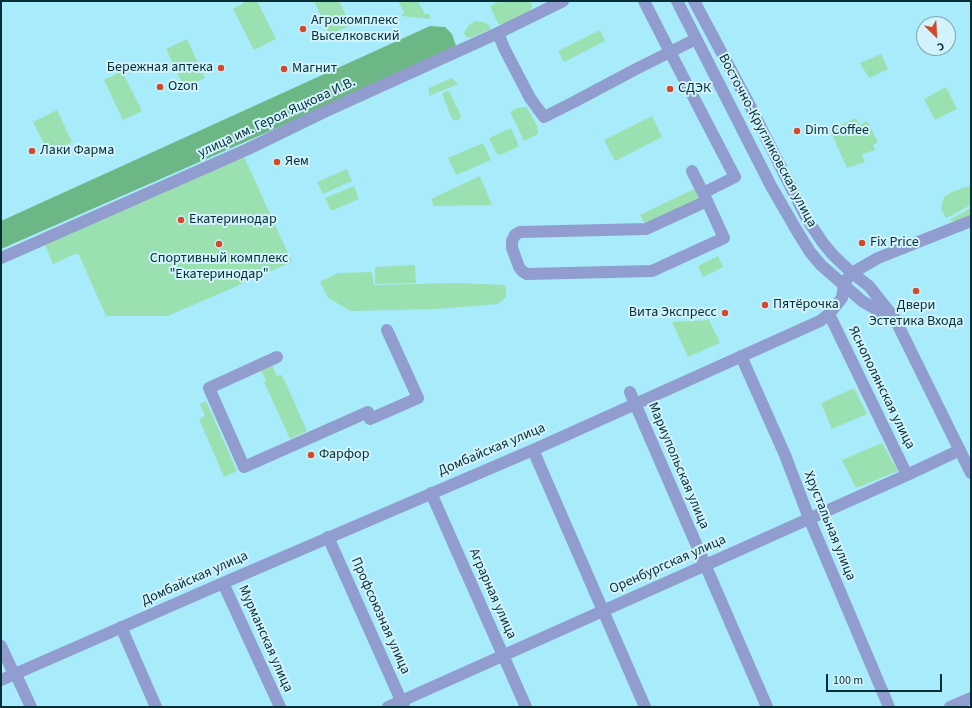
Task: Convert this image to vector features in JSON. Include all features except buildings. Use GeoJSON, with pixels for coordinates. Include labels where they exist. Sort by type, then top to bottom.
{"type":"FeatureCollection","features":[{"type":"Feature","properties":{"kind":"street","name":"улица им. Героя Яцкова И.В."},"geometry":{"type":"LineString","coordinates":[[1,258],[248,149],[324,112],[498,33],[563,1]]}},
{"type":"Feature","properties":{"kind":"street"},"geometry":{"type":"LineString","coordinates":[[644,1],[735,177],[705,197],[646,229],[520,232],[515,235],[512,241],[512,248],[519,267],[527,274],[652,271],[724,238],[705,197],[692,171]]}},
{"type":"Feature","properties":{"kind":"street","name":"Восточно-Кругликовская улица"},"geometry":{"type":"LineString","coordinates":[[677,1],[771,186],[810,252],[821,265],[862,301],[895,320]]}},
{"type":"Feature","properties":{"kind":"street","name":"Восточно-Кругликовская улица"},"geometry":{"type":"LineString","coordinates":[[694,1],[747,100],[803,212],[833,256],[868,286],[895,320]]}},
{"type":"Feature","properties":{"kind":"street"},"geometry":{"type":"LineString","coordinates":[[498,33],[504,48],[530,98],[544,117],[572,104],[696,39]]}},
{"type":"Feature","properties":{"kind":"street"},"geometry":{"type":"LineString","coordinates":[[790,219],[803,212]]}},
{"type":"Feature","properties":{"kind":"street","name":"Домбайская улица"},"geometry":{"type":"LineString","coordinates":[[1,680],[328,537],[533,450],[820,321],[829,314],[842,298],[846,279],[852,273],[878,258],[971,221]]}},
{"type":"Feature","properties":{"kind":"street"},"geometry":{"type":"LineString","coordinates":[[868,286],[870,267],[878,258]]}},
{"type":"Feature","properties":{"kind":"street","name":"Яснополянская улица"},"geometry":{"type":"LineString","coordinates":[[829,314],[907,475]]}},
{"type":"Feature","properties":{"kind":"street"},"geometry":{"type":"LineString","coordinates":[[895,320],[971,473]]}},
{"type":"Feature","properties":{"kind":"street"},"geometry":{"type":"LineString","coordinates":[[277,357],[208,388],[244,467],[368,412],[370,419],[418,398],[387,330]]}},
{"type":"Feature","properties":{"kind":"street","name":"Хрустальная улица"},"geometry":{"type":"LineString","coordinates":[[741,356],[785,455],[809,518],[889,707]]}},
{"type":"Feature","properties":{"kind":"street","name":"Мариупольская улица"},"geometry":{"type":"LineString","coordinates":[[630,392],[767,707]]}},
{"type":"Feature","properties":{"kind":"street"},"geometry":{"type":"LineString","coordinates":[[533,450],[645,707]]}},
{"type":"Feature","properties":{"kind":"street","name":"Оренбургская улица"},"geometry":{"type":"LineString","coordinates":[[388,707],[402,704],[503,656],[960,450]]}},
{"type":"Feature","properties":{"kind":"street","name":"Аграрная улица"},"geometry":{"type":"LineString","coordinates":[[431,493],[526,707]]}},
{"type":"Feature","properties":{"kind":"street","name":"Профсоюзная улица"},"geometry":{"type":"LineString","coordinates":[[328,537],[402,704]]}},
{"type":"Feature","properties":{"kind":"street","name":"Мурманская улица"},"geometry":{"type":"LineString","coordinates":[[223,583],[280,707]]}},
{"type":"Feature","properties":{"kind":"street"},"geometry":{"type":"LineString","coordinates":[[121,627],[156,707]]}},
{"type":"Feature","properties":{"kind":"street"},"geometry":{"type":"LineString","coordinates":[[1,646],[31,707]]}},
{"type":"Feature","properties":{"kind":"street"},"geometry":{"type":"LineString","coordinates":[[950,707],[971,698]]}},
{"type":"Feature","properties":{"kind":"green space"},"geometry":{"type":"Polygon","coordinates":[[[247,1],[257,1],[276,39],[254,50],[233,9],[247,1]]]}},
{"type":"Feature","properties":{"kind":"green space"},"geometry":{"type":"Polygon","coordinates":[[[314,1],[339,1],[351,25],[330,35],[314,1]]]}},
{"type":"Feature","properties":{"kind":"green space"},"geometry":{"type":"Polygon","coordinates":[[[398,1],[418,1],[425,14],[430,14],[430,19],[401,16],[404,12],[398,1]]]}},
{"type":"Feature","properties":{"kind":"green space"},"geometry":{"type":"Polygon","coordinates":[[[500,1],[530,1],[532,6],[530,14],[506,25],[498,24],[490,6],[500,1]]]}},
{"type":"Feature","properties":{"kind":"green space"},"geometry":{"type":"Polygon","coordinates":[[[475,21],[484,22],[489,25],[491,29],[470,38],[466,37],[464,33],[468,26],[475,21]]]}},
{"type":"Feature","properties":{"kind":"green space"},"geometry":{"type":"Polygon","coordinates":[[[430,26],[445,27],[452,34],[457,49],[1,249],[1,221],[430,26]]]}},
{"type":"Feature","properties":{"kind":"green space"},"geometry":{"type":"Polygon","coordinates":[[[600,30],[605,41],[564,62],[558,51],[600,30]]]}},
{"type":"Feature","properties":{"kind":"green space"},"geometry":{"type":"Polygon","coordinates":[[[187,39],[205,78],[184,87],[166,49],[187,39]]]}},
{"type":"Feature","properties":{"kind":"green space"},"geometry":{"type":"Polygon","coordinates":[[[881,54],[888,69],[869,78],[860,63],[881,54]]]}},
{"type":"Feature","properties":{"kind":"green space"},"geometry":{"type":"Polygon","coordinates":[[[122,71],[142,111],[123,120],[104,80],[122,71]]]}},
{"type":"Feature","properties":{"kind":"green space"},"geometry":{"type":"Polygon","coordinates":[[[452,78],[458,84],[429,96],[429,88],[452,78]]]}},
{"type":"Feature","properties":{"kind":"green space"},"geometry":{"type":"Polygon","coordinates":[[[946,87],[957,109],[935,120],[924,99],[946,87]]]}},
{"type":"Feature","properties":{"kind":"green space"},"geometry":{"type":"Polygon","coordinates":[[[448,91],[460,113],[461,118],[455,121],[451,117],[443,96],[443,93],[448,91]]]}},
{"type":"Feature","properties":{"kind":"green space"},"geometry":{"type":"Polygon","coordinates":[[[527,107],[537,126],[538,134],[524,141],[510,112],[517,108],[527,107]]]}},
{"type":"Feature","properties":{"kind":"green space"},"geometry":{"type":"Polygon","coordinates":[[[57,110],[72,142],[49,154],[33,122],[57,110]]]}},
{"type":"Feature","properties":{"kind":"green space"},"geometry":{"type":"Polygon","coordinates":[[[652,116],[662,137],[615,161],[604,140],[652,116]]]}},
{"type":"Feature","properties":{"kind":"green space"},"geometry":{"type":"Polygon","coordinates":[[[856,118],[860,125],[867,121],[878,142],[873,145],[875,150],[862,154],[865,162],[847,168],[830,130],[856,118]]]}},
{"type":"Feature","properties":{"kind":"green space"},"geometry":{"type":"Polygon","coordinates":[[[511,128],[519,146],[501,155],[496,153],[489,138],[511,128]]]}},
{"type":"Feature","properties":{"kind":"green space"},"geometry":{"type":"Polygon","coordinates":[[[483,143],[491,160],[456,175],[448,158],[483,143]]]}},
{"type":"Feature","properties":{"kind":"green space","name":"Екатеринодар"},"geometry":{"type":"Polygon","coordinates":[[[242,152],[292,262],[168,316],[106,316],[79,255],[75,254],[53,264],[43,240],[242,152]]]}},
{"type":"Feature","properties":{"kind":"green space"},"geometry":{"type":"Polygon","coordinates":[[[347,169],[352,181],[323,194],[317,182],[347,169]]]}},
{"type":"Feature","properties":{"kind":"green space"},"geometry":{"type":"Polygon","coordinates":[[[480,176],[492,205],[434,206],[431,199],[480,176]]]}},
{"type":"Feature","properties":{"kind":"green space"},"geometry":{"type":"Polygon","coordinates":[[[971,185],[971,205],[946,218],[941,210],[945,196],[971,185]]]}},
{"type":"Feature","properties":{"kind":"green space"},"geometry":{"type":"Polygon","coordinates":[[[354,186],[359,199],[331,211],[325,198],[354,186]]]}},
{"type":"Feature","properties":{"kind":"green space"},"geometry":{"type":"Polygon","coordinates":[[[694,189],[700,201],[646,226],[640,215],[694,189]]]}},
{"type":"Feature","properties":{"kind":"green space"},"geometry":{"type":"Polygon","coordinates":[[[971,208],[971,216],[955,222],[949,220],[971,208]]]}},
{"type":"Feature","properties":{"kind":"green space"},"geometry":{"type":"Polygon","coordinates":[[[718,256],[723,267],[703,277],[698,266],[718,256]]]}},
{"type":"Feature","properties":{"kind":"green space"},"geometry":{"type":"Polygon","coordinates":[[[415,265],[416,283],[375,284],[375,267],[415,265]]]}},
{"type":"Feature","properties":{"kind":"green space"},"geometry":{"type":"Polygon","coordinates":[[[372,272],[374,285],[457,283],[505,285],[506,297],[498,304],[437,309],[351,311],[328,298],[320,282],[338,273],[372,272]]]}},
{"type":"Feature","properties":{"kind":"green space"},"geometry":{"type":"Polygon","coordinates":[[[709,320],[720,343],[688,357],[672,322],[709,320]]]}},
{"type":"Feature","properties":{"kind":"green space"},"geometry":{"type":"Polygon","coordinates":[[[272,365],[277,376],[282,375],[307,431],[290,439],[264,382],[266,381],[261,371],[272,365]]]}},
{"type":"Feature","properties":{"kind":"green space"},"geometry":{"type":"Polygon","coordinates":[[[854,388],[867,414],[832,429],[821,403],[854,388]]]}},
{"type":"Feature","properties":{"kind":"green space"},"geometry":{"type":"Polygon","coordinates":[[[206,401],[237,471],[224,477],[199,419],[205,416],[200,404],[206,401]]]}},
{"type":"Feature","properties":{"kind":"green space"},"geometry":{"type":"Polygon","coordinates":[[[882,443],[898,471],[856,488],[842,460],[882,443]]]}},
{"type":"Feature","properties":{"kind":"place","name":"Агрокомплекс Выселковский"},"geometry":{"type":"Point","coordinates":[303,29]}},
{"type":"Feature","properties":{"kind":"place","name":"Бережная аптека"},"geometry":{"type":"Point","coordinates":[221,68]}},
{"type":"Feature","properties":{"kind":"place","name":"Магнит"},"geometry":{"type":"Point","coordinates":[284,69]}},
{"type":"Feature","properties":{"kind":"place","name":"Ozon"},"geometry":{"type":"Point","coordinates":[160,87]}},
{"type":"Feature","properties":{"kind":"place","name":"СДЭК"},"geometry":{"type":"Point","coordinates":[670,89]}},
{"type":"Feature","properties":{"kind":"place","name":"Dim Coffee"},"geometry":{"type":"Point","coordinates":[797,131]}},
{"type":"Feature","properties":{"kind":"place","name":"Лаки Фарма"},"geometry":{"type":"Point","coordinates":[32,151]}},
{"type":"Feature","properties":{"kind":"place","name":"Яем"},"geometry":{"type":"Point","coordinates":[277,162]}},
{"type":"Feature","properties":{"kind":"place","name":"Екатеринодар"},"geometry":{"type":"Point","coordinates":[181,220]}},
{"type":"Feature","properties":{"kind":"place","name":"Fix Price"},"geometry":{"type":"Point","coordinates":[862,243]}},
{"type":"Feature","properties":{"kind":"place","name":"Спортивный комплекс \"Екатеринодар\""},"geometry":{"type":"Point","coordinates":[219,244]}},
{"type":"Feature","properties":{"kind":"place","name":"Двери Эстетика Входа"},"geometry":{"type":"Point","coordinates":[916,291]}},
{"type":"Feature","properties":{"kind":"place","name":"Пятёрочка"},"geometry":{"type":"Point","coordinates":[765,305]}},
{"type":"Feature","properties":{"kind":"place","name":"Вита Экспресс"},"geometry":{"type":"Point","coordinates":[725,313]}},
{"type":"Feature","properties":{"kind":"place","name":"Фарфор"},"geometry":{"type":"Point","coordinates":[311,455]}}]}
